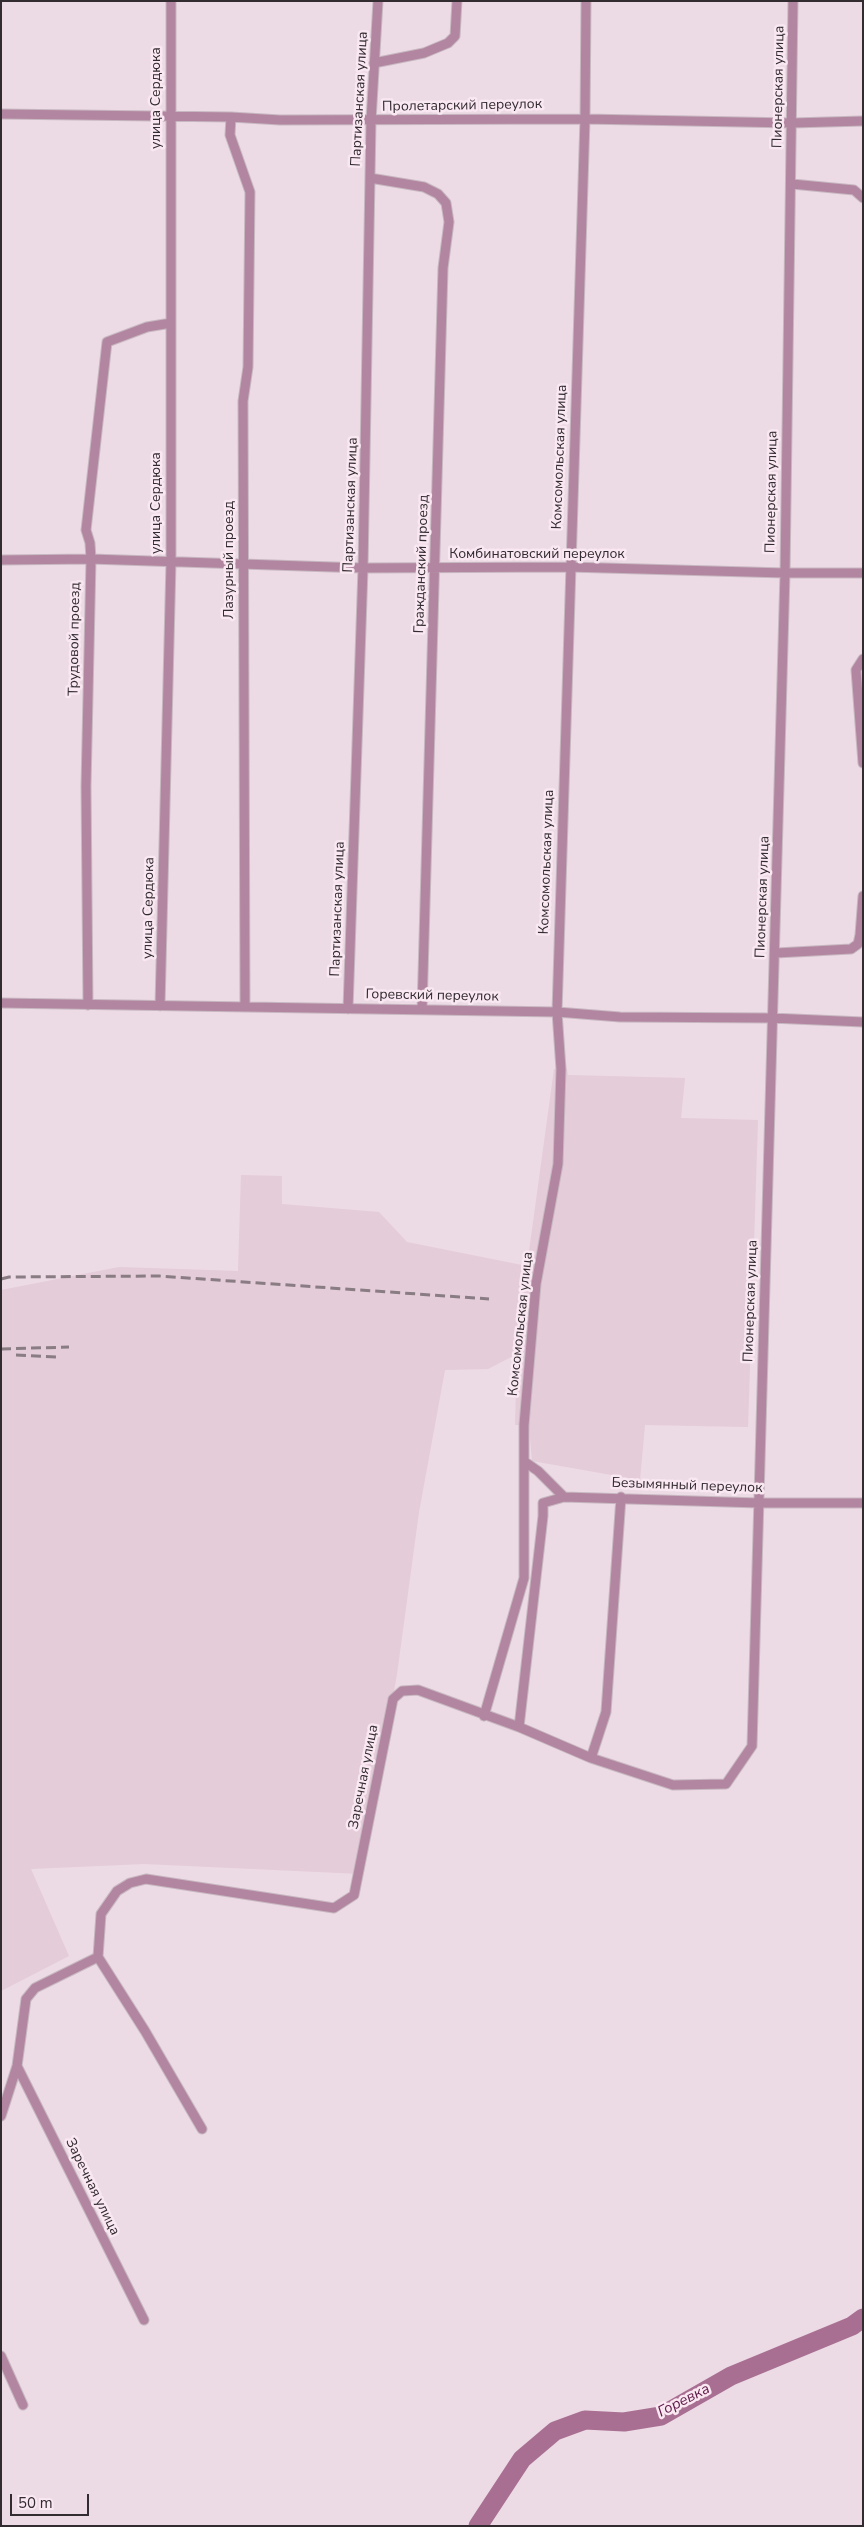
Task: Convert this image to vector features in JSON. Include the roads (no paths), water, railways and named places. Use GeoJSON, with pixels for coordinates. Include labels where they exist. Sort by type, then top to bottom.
{"type":"FeatureCollection","features":[{"type":"Feature","properties":{"kind":"street","name":"улица Сердюка"},"geometry":{"type":"LineString","coordinates":[[160,1006],[170,562],[171,1]]}},
{"type":"Feature","properties":{"kind":"street","name":"Партизанская улица"},"geometry":{"type":"LineString","coordinates":[[348,1009],[363,568],[371,121],[378,1]]}},
{"type":"Feature","properties":{"kind":"street"},"geometry":{"type":"LineString","coordinates":[[374,64],[424,52],[448,43],[455,36],[457,1]]}},
{"type":"Feature","properties":{"kind":"street","name":"Комсомольская улица"},"geometry":{"type":"LineString","coordinates":[[484,1716],[524,1578],[524,1425],[536,1284],[558,1164],[561,1069],[556,1012],[585,119],[586,1]]}},
{"type":"Feature","properties":{"kind":"street","name":"Пионерская улица"},"geometry":{"type":"LineString","coordinates":[[726,1784],[752,1746],[766,1291],[771,1018],[776,953],[785,573],[792,184],[793,1]]}},
{"type":"Feature","properties":{"kind":"street","name":"Пролетарский переулок"},"geometry":{"type":"LineString","coordinates":[[1,114],[371,121],[585,119],[792,123],[863,122]]}},
{"type":"Feature","properties":{"kind":"street","name":"Лазурный проезд"},"geometry":{"type":"LineString","coordinates":[[231,117],[230,135],[250,192],[248,367],[243,401],[245,1007]]}},
{"type":"Feature","properties":{"kind":"street","name":"Гражданский проезд"},"geometry":{"type":"LineString","coordinates":[[370,178],[424,187],[438,194],[446,203],[449,222],[443,268],[422,1010]]}},
{"type":"Feature","properties":{"kind":"street"},"geometry":{"type":"LineString","coordinates":[[792,184],[854,190],[863,198]]}},
{"type":"Feature","properties":{"kind":"street","name":"Трудовой проезд"},"geometry":{"type":"LineString","coordinates":[[88,1005],[86,786],[90,543],[86,530],[107,342],[147,327],[171,323]]}},
{"type":"Feature","properties":{"kind":"street","name":"Комбинатовский переулок"},"geometry":{"type":"LineString","coordinates":[[1,560],[90,559],[363,568],[570,567],[785,573],[863,572]]}},
{"type":"Feature","properties":{"kind":"street"},"geometry":{"type":"LineString","coordinates":[[863,659],[856,670],[863,763]]}},
{"type":"Feature","properties":{"kind":"street"},"geometry":{"type":"LineString","coordinates":[[776,953],[851,949],[858,944],[863,896]]}},
{"type":"Feature","properties":{"kind":"street","name":"Горевский переулок"},"geometry":{"type":"LineString","coordinates":[[1,1003],[556,1012],[620,1016],[771,1018],[863,1022]]}},
{"type":"Feature","properties":{"kind":"street"},"geometry":{"type":"LineString","coordinates":[[519,1727],[543,1504],[564,1497],[538,1471],[525,1462]]}},
{"type":"Feature","properties":{"kind":"street","name":"Безымянный переулок"},"geometry":{"type":"LineString","coordinates":[[564,1497],[622,1497],[758,1503],[863,1503]]}},
{"type":"Feature","properties":{"kind":"street"},"geometry":{"type":"LineString","coordinates":[[591,1758],[606,1712],[622,1497]]}},
{"type":"Feature","properties":{"kind":"street","name":"Заречная улица"},"geometry":{"type":"LineString","coordinates":[[98,1957],[101,1914],[117,1891],[130,1883],[146,1879],[334,1908],[354,1895],[393,1699],[402,1691],[418,1690],[484,1716],[519,1727],[591,1758],[673,1785],[726,1784]]}},
{"type":"Feature","properties":{"kind":"street"},"geometry":{"type":"LineString","coordinates":[[1,2116],[18,2066],[26,1999],[35,1988],[98,1957],[146,2031],[202,2129]]}},
{"type":"Feature","properties":{"kind":"street","name":"Заречная улица"},"geometry":{"type":"LineString","coordinates":[[18,2066],[144,2320]]}},
{"type":"Feature","properties":{"kind":"street"},"geometry":{"type":"LineString","coordinates":[[1,2356],[23,2405]]}},
{"type":"Feature","properties":{"kind":"waterway","name":"Горевка"},"geometry":{"type":"LineString","coordinates":[[478,2526],[522,2459],[555,2431],[585,2420],[624,2422],[661,2416],[731,2376],[852,2326],[863,2318]]}},
{"type":"Feature","properties":{"kind":"railway"},"geometry":{"type":"LineString","coordinates":[[1,1279],[9,1277],[159,1276],[489,1299]]}},
{"type":"Feature","properties":{"kind":"railway"},"geometry":{"type":"LineString","coordinates":[[1,1349],[69,1347]]}},
{"type":"Feature","properties":{"kind":"railway"},"geometry":{"type":"LineString","coordinates":[[16,1355],[56,1357]]}}]}
